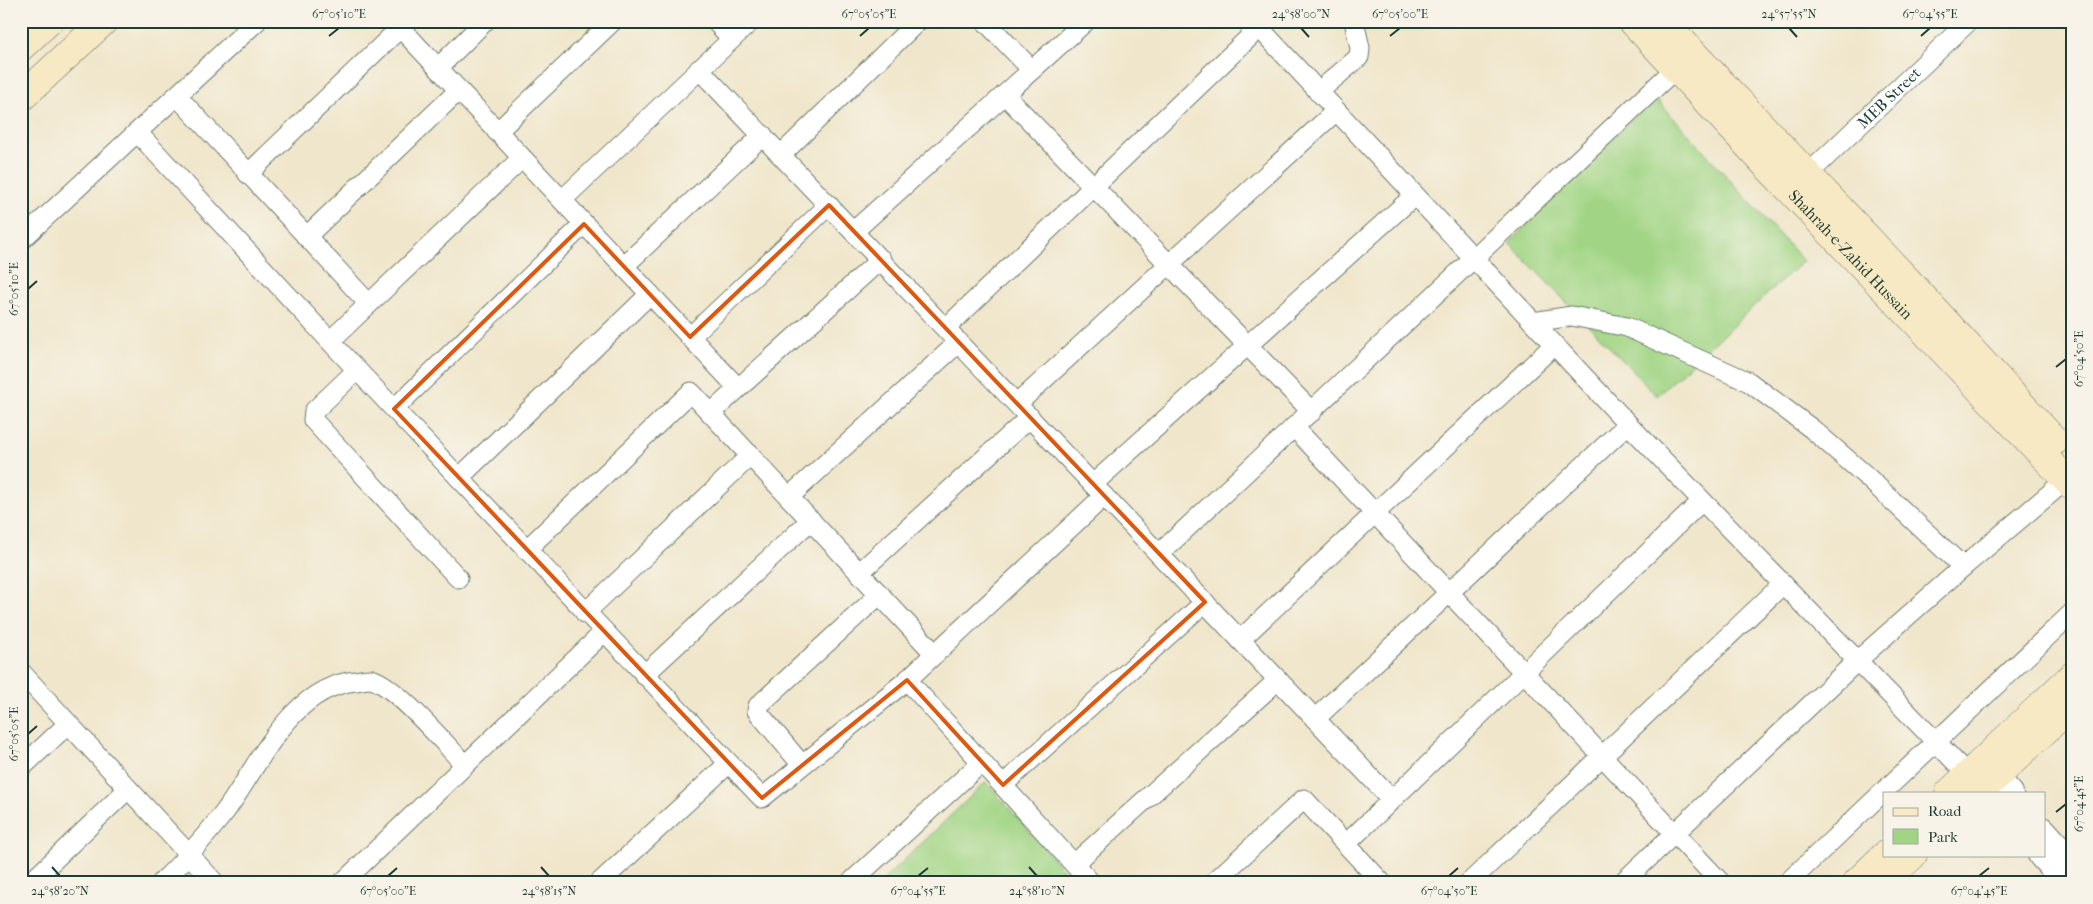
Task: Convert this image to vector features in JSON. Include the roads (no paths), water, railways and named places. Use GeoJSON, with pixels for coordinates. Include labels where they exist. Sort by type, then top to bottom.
{"type":"FeatureCollection","features":[{"type":"Feature","properties":{"kind":"main road"},"geometry":{"type":"LineString","coordinates":[[21,48],[49,21]]}},
{"type":"Feature","properties":{"kind":"main road"},"geometry":{"type":"LineString","coordinates":[[21,98],[104,21]]}},
{"type":"Feature","properties":{"kind":"main road","name":"Shahrah-e-Zahid Hussain"},"geometry":{"type":"LineString","coordinates":[[1632,21],[2070,475]]}},
{"type":"Feature","properties":{"kind":"main road","name":"Shahrah-e-Zahid Hussain"},"geometry":{"type":"LineString","coordinates":[[1663,21],[1808,174],[2070,475]]}},
{"type":"Feature","properties":{"kind":"main road"},"geometry":{"type":"LineString","coordinates":[[1981,784],[2072,676]]}},
{"type":"Feature","properties":{"kind":"main road"},"geometry":{"type":"LineString","coordinates":[[1981,784],[2072,705]]}},
{"type":"Feature","properties":{"kind":"main road"},"geometry":{"type":"LineString","coordinates":[[1856,883],[1884,856]]}},
{"type":"Feature","properties":{"kind":"main road"},"geometry":{"type":"LineString","coordinates":[[1883,883],[1912,856]]}},
{"type":"Feature","properties":{"kind":"street"},"geometry":{"type":"LineString","coordinates":[[21,240],[257,21]]}},
{"type":"Feature","properties":{"kind":"street"},"geometry":{"type":"LineString","coordinates":[[438,68],[485,21]]}},
{"type":"Feature","properties":{"kind":"street"},"geometry":{"type":"LineString","coordinates":[[497,132],[614,21]]}},
{"type":"Feature","properties":{"kind":"street"},"geometry":{"type":"LineString","coordinates":[[715,21],[732,39]]}},
{"type":"Feature","properties":{"kind":"street"},"geometry":{"type":"LineString","coordinates":[[562,200],[751,21]]}},
{"type":"Feature","properties":{"kind":"street"},"geometry":{"type":"LineString","coordinates":[[781,155],[918,21]]}},
{"type":"Feature","properties":{"kind":"street"},"geometry":{"type":"LineString","coordinates":[[985,21],[1032,70]]}},
{"type":"Feature","properties":{"kind":"street"},"geometry":{"type":"LineString","coordinates":[[854,231],[1086,21]]}},
{"type":"Feature","properties":{"kind":"street"},"geometry":{"type":"LineString","coordinates":[[1318,92],[1359,57],[1360,48],[1354,21]]}},
{"type":"Feature","properties":{"kind":"street","name":"MEB Street"},"geometry":{"type":"LineString","coordinates":[[1808,174],[1969,21]]}},
{"type":"Feature","properties":{"kind":"street"},"geometry":{"type":"LineString","coordinates":[[248,174],[397,24],[738,388]]}},
{"type":"Feature","properties":{"kind":"street"},"geometry":{"type":"LineString","coordinates":[[946,328],[1093,186],[1256,24],[1628,424],[1935,741],[1981,784]]}},
{"type":"Feature","properties":{"kind":"street"},"geometry":{"type":"LineString","coordinates":[[1160,554],[1676,68]]}},
{"type":"Feature","properties":{"kind":"street"},"geometry":{"type":"LineString","coordinates":[[699,69],[1392,800]]}},
{"type":"Feature","properties":{"kind":"street"},"geometry":{"type":"LineString","coordinates":[[306,237],[458,90]]}},
{"type":"Feature","properties":{"kind":"street"},"geometry":{"type":"LineString","coordinates":[[1005,95],[1312,412]]}},
{"type":"Feature","properties":{"kind":"street"},"geometry":{"type":"LineString","coordinates":[[177,96],[369,304]]}},
{"type":"Feature","properties":{"kind":"street"},"geometry":{"type":"LineString","coordinates":[[860,572],[1169,264],[1336,111]]}},
{"type":"Feature","properties":{"kind":"street"},"geometry":{"type":"LineString","coordinates":[[137,132],[585,613],[762,798],[907,680],[936,654],[1099,490],[1248,346],[1414,196]]}},
{"type":"Feature","properties":{"kind":"street"},"geometry":{"type":"LineString","coordinates":[[624,266],[763,135]]}},
{"type":"Feature","properties":{"kind":"street"},"geometry":{"type":"LineString","coordinates":[[330,341],[522,158]]}},
{"type":"Feature","properties":{"kind":"street"},"geometry":{"type":"LineString","coordinates":[[690,337],[829,205]]}},
{"type":"Feature","properties":{"kind":"street"},"geometry":{"type":"LineString","coordinates":[[394,409],[584,224]]}},
{"type":"Feature","properties":{"kind":"street"},"geometry":{"type":"LineString","coordinates":[[711,413],[880,259]]}},
{"type":"Feature","properties":{"kind":"street"},"geometry":{"type":"LineString","coordinates":[[459,478],[650,294]]}},
{"type":"Feature","properties":{"kind":"street"},"geometry":{"type":"LineString","coordinates":[[1533,322],[1572,316],[1627,327],[1749,382],[1812,429],[1865,475],[1962,567]]}},
{"type":"Feature","properties":{"kind":"street"},"geometry":{"type":"LineString","coordinates":[[789,497],[959,342]]}},
{"type":"Feature","properties":{"kind":"street"},"geometry":{"type":"LineString","coordinates":[[1240,640],[1554,345]]}},
{"type":"Feature","properties":{"kind":"street"},"geometry":{"type":"LineString","coordinates":[[357,370],[314,411],[313,420],[458,578]]}},
{"type":"Feature","properties":{"kind":"street"},"geometry":{"type":"LineString","coordinates":[[526,550],[692,392],[936,654]]}},
{"type":"Feature","properties":{"kind":"street"},"geometry":{"type":"LineString","coordinates":[[1315,719],[1628,424]]}},
{"type":"Feature","properties":{"kind":"street"},"geometry":{"type":"LineString","coordinates":[[1294,427],[1721,883]]}},
{"type":"Feature","properties":{"kind":"street"},"geometry":{"type":"LineString","coordinates":[[585,613],[751,455]]}},
{"type":"Feature","properties":{"kind":"street"},"geometry":{"type":"LineString","coordinates":[[1622,883],[1858,660],[1962,567],[2070,475]]}},
{"type":"Feature","properties":{"kind":"street"},"geometry":{"type":"LineString","coordinates":[[1346,844],[1702,501]]}},
{"type":"Feature","properties":{"kind":"street"},"geometry":{"type":"LineString","coordinates":[[644,675],[811,520]]}},
{"type":"Feature","properties":{"kind":"street"},"geometry":{"type":"LineString","coordinates":[[1469,883],[1783,584]]}},
{"type":"Feature","properties":{"kind":"street"},"geometry":{"type":"LineString","coordinates":[[802,765],[757,711],[758,706],[880,594]]}},
{"type":"Feature","properties":{"kind":"street"},"geometry":{"type":"LineString","coordinates":[[1003,785],[1204,602]]}},
{"type":"Feature","properties":{"kind":"street"},"geometry":{"type":"LineString","coordinates":[[1787,883],[2072,613]]}},
{"type":"Feature","properties":{"kind":"street"},"geometry":{"type":"LineString","coordinates":[[342,883],[604,632]]}},
{"type":"Feature","properties":{"kind":"street"},"geometry":{"type":"LineString","coordinates":[[21,672],[215,883]]}},
{"type":"Feature","properties":{"kind":"street"},"geometry":{"type":"LineString","coordinates":[[161,883],[189,855],[224,812],[278,732],[304,703],[341,682],[370,679],[392,690],[465,765]]}},
{"type":"Feature","properties":{"kind":"street"},"geometry":{"type":"LineString","coordinates":[[907,680],[1091,883]]}},
{"type":"Feature","properties":{"kind":"street"},"geometry":{"type":"LineString","coordinates":[[1074,864],[1278,680]]}},
{"type":"Feature","properties":{"kind":"street"},"geometry":{"type":"LineString","coordinates":[[21,768],[68,724]]}},
{"type":"Feature","properties":{"kind":"street"},"geometry":{"type":"LineString","coordinates":[[850,883],[982,762]]}},
{"type":"Feature","properties":{"kind":"street"},"geometry":{"type":"LineString","coordinates":[[612,879],[728,764]]}},
{"type":"Feature","properties":{"kind":"street"},"geometry":{"type":"LineString","coordinates":[[30,883],[128,789]]}},
{"type":"Feature","properties":{"kind":"street"},"geometry":{"type":"LineString","coordinates":[[1213,883],[1304,800],[1381,883]]}},
{"type":"Feature","properties":{"kind":"street"},"geometry":{"type":"LineString","coordinates":[[2046,835],[2064,876]]}},
{"type":"Feature","properties":{"kind":"street"},"geometry":{"type":"LineString","coordinates":[[2041,856],[2064,876]]}}]}
